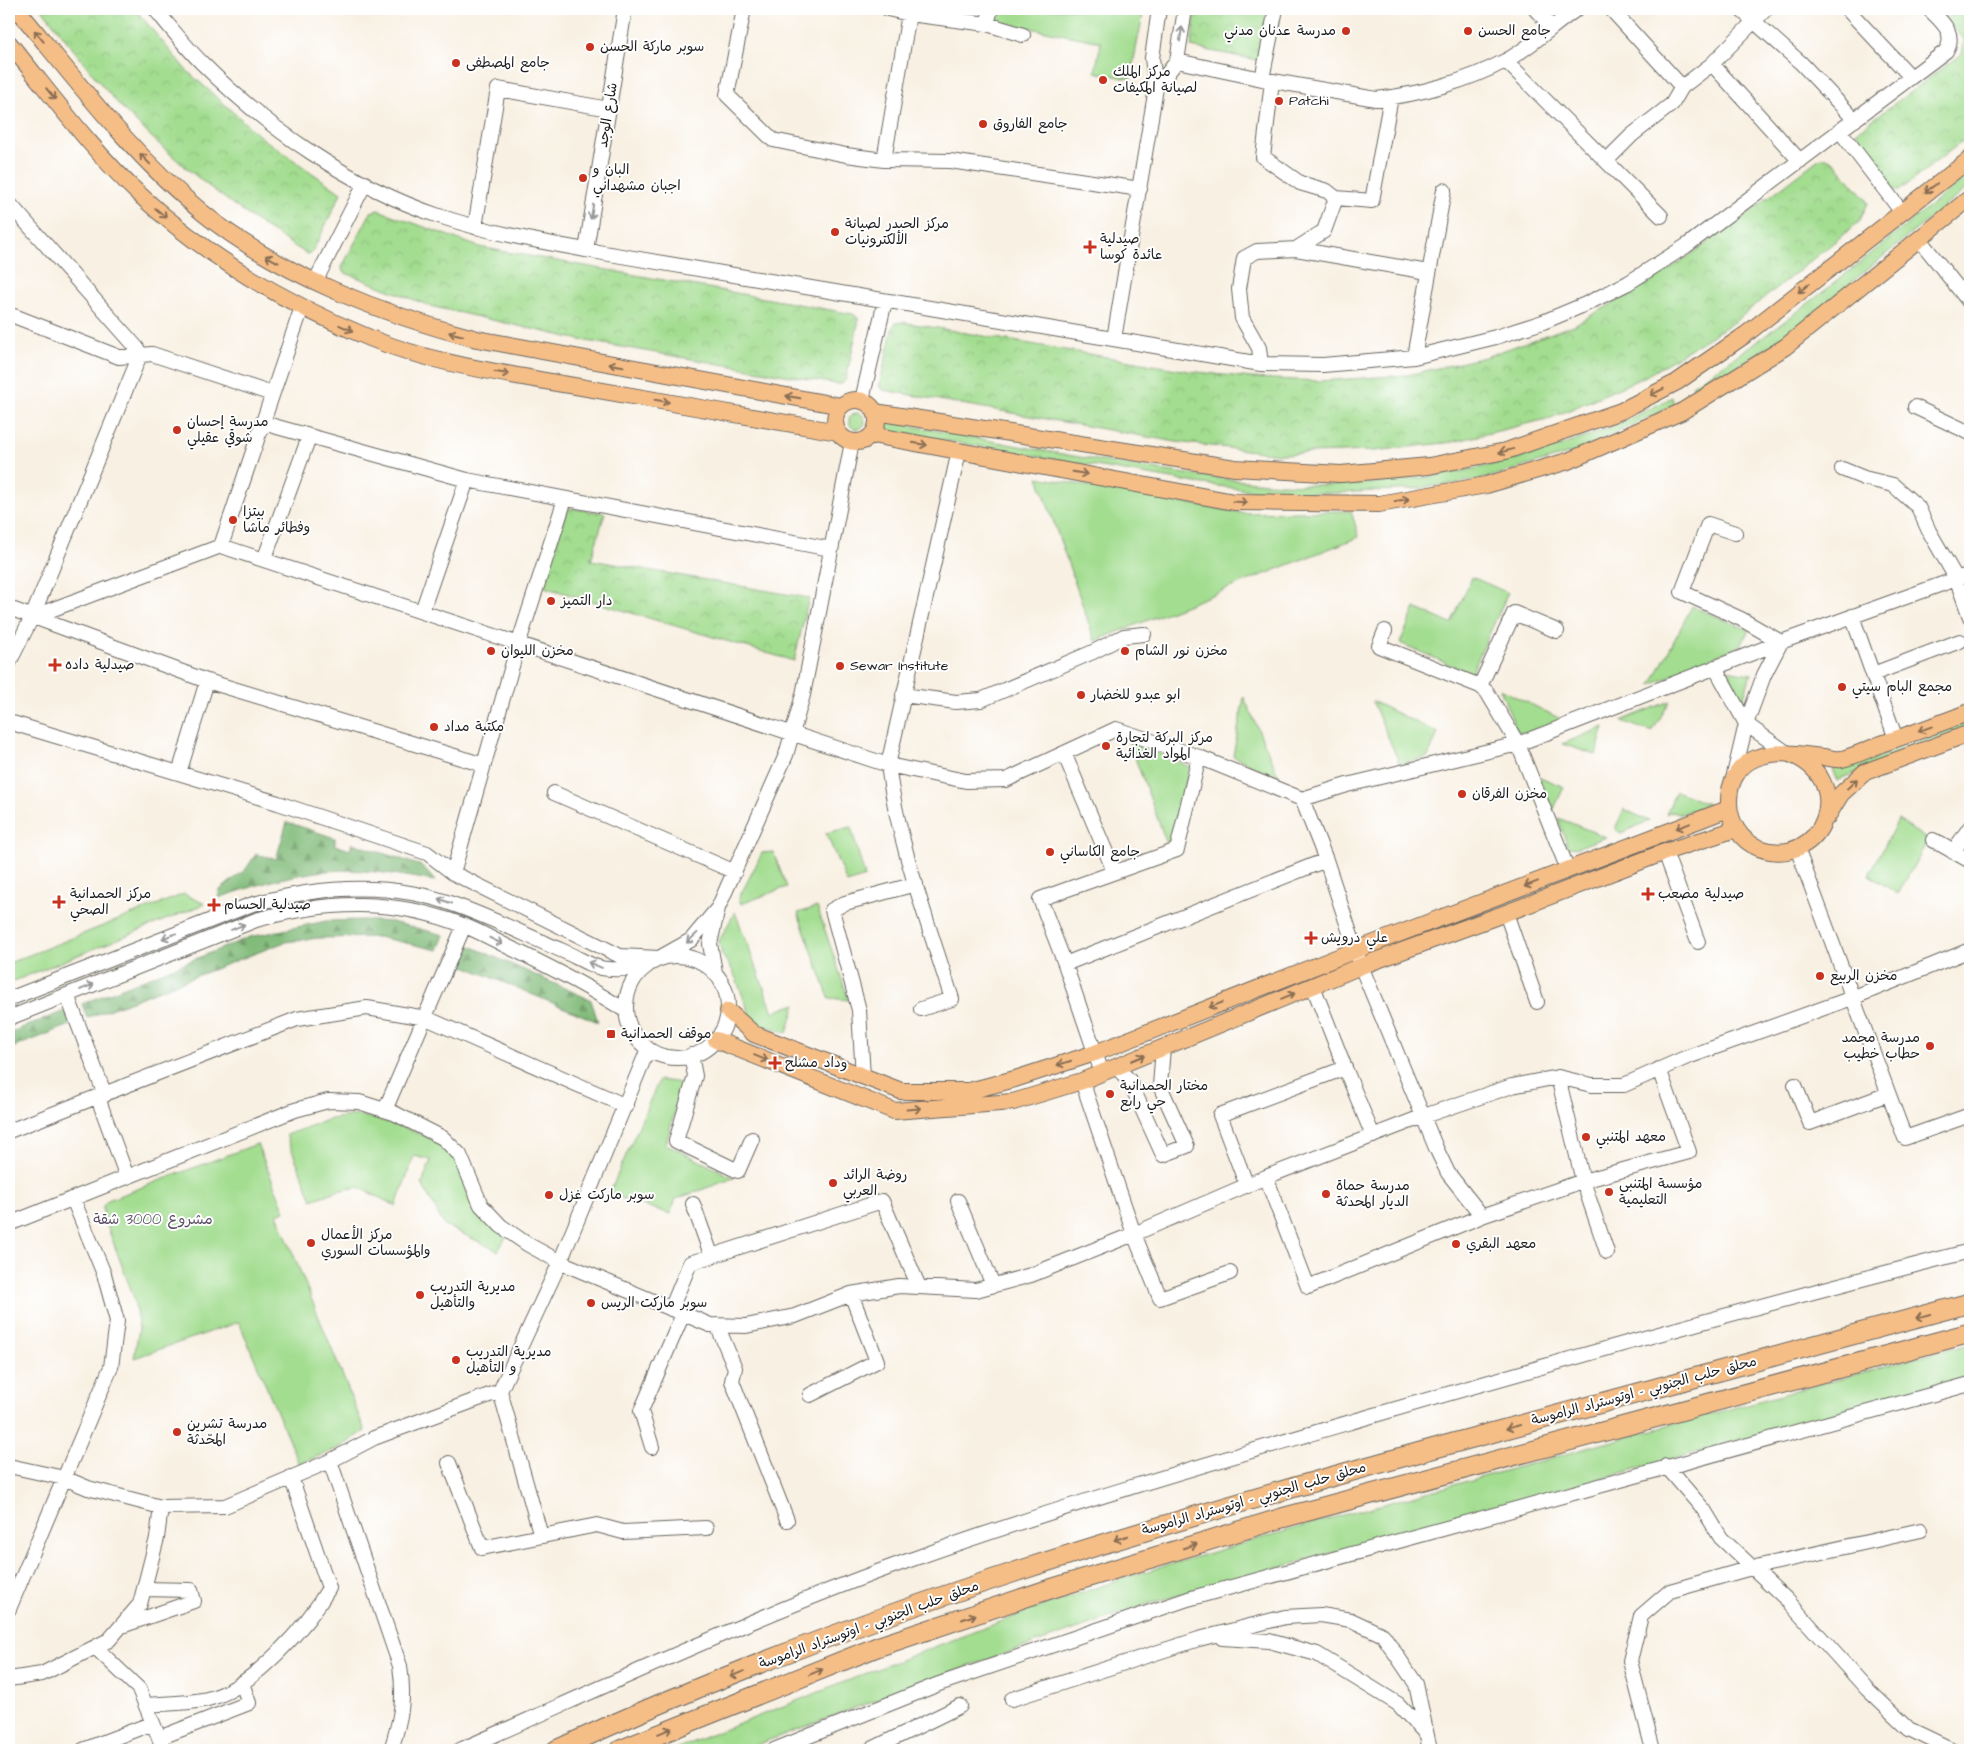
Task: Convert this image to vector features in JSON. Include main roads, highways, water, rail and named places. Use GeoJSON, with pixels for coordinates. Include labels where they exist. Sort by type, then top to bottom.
{"type":"FeatureCollection","features":[{"type":"Feature","properties":{"kind":"highway","name":"محلق حلب الجنوبي - اوتوستراد الراموسة"},"geometry":{"type":"LineString","coordinates":[[556,1750],[627,1717],[874,1620],[1044,1562],[1276,1491],[1970,1303]]}},
{"type":"Feature","properties":{"kind":"highway","name":"محلق حلب الجنوبي - اوتوستراد الراموسة"},"geometry":{"type":"LineString","coordinates":[[620,1750],[877,1647],[1050,1589],[1282,1518],[1970,1333]]}},
{"type":"Feature","properties":{"kind":"main road"},"geometry":{"type":"LineString","coordinates":[[17,9],[120,134],[156,171],[204,214],[262,253],[315,282],[430,327],[477,339],[841,406]]}},
{"type":"Feature","properties":{"kind":"main road"},"geometry":{"type":"LineString","coordinates":[[9,43],[99,152],[139,195],[210,251],[248,276],[302,307],[371,339],[464,367],[838,432],[852,442],[861,442],[872,435],[878,422],[875,412],[862,400],[848,401],[841,406],[835,417],[838,432]]}},
{"type":"Feature","properties":{"kind":"main road"},"geometry":{"type":"LineString","coordinates":[[875,412],[1235,468],[1341,474],[1429,466],[1506,451],[1621,411],[1676,382],[1745,335],[1901,211],[1970,159]]}},
{"type":"Feature","properties":{"kind":"main road"},"geometry":{"type":"LineString","coordinates":[[872,435],[1234,502],[1379,504],[1486,485],[1568,461],[1691,405],[1785,347],[1970,198]]}},
{"type":"Feature","properties":{"kind":"main road"},"geometry":{"type":"LineString","coordinates":[[1676,382],[1691,405]]}},
{"type":"Feature","properties":{"kind":"main road"},"geometry":{"type":"LineString","coordinates":[[1970,712],[1840,759],[1787,753],[1770,753],[1754,758],[1740,769],[1731,784],[1728,809],[1736,829],[1745,840],[1757,847],[1770,851],[1798,848],[1816,834],[1841,794],[1865,772],[1970,734]]}},
{"type":"Feature","properties":{"kind":"main road"},"geometry":{"type":"LineString","coordinates":[[1787,753],[1801,758],[1814,767],[1822,779],[1827,801],[1823,823]]}},
{"type":"Feature","properties":{"kind":"main road"},"geometry":{"type":"LineString","coordinates":[[728,1010],[754,1034],[901,1091],[969,1091],[1015,1079],[1094,1053],[1356,950],[1728,809]]}},
{"type":"Feature","properties":{"kind":"main road"},"geometry":{"type":"LineString","coordinates":[[716,1040],[894,1111],[1013,1102],[1082,1081],[1361,966],[1506,914],[1665,852],[1736,829]]}},
{"type":"Feature","properties":{"kind":"place","name":"مدرسة عدنان مدني"},"geometry":{"type":"Point","coordinates":[1346,31]}},
{"type":"Feature","properties":{"kind":"place","name":"جامع الحسن"},"geometry":{"type":"Point","coordinates":[1468,31]}},
{"type":"Feature","properties":{"kind":"place","name":"سوبر ماركة الحسن"},"geometry":{"type":"Point","coordinates":[590,47]}},
{"type":"Feature","properties":{"kind":"place","name":"جامع المصطفى"},"geometry":{"type":"Point","coordinates":[456,63]}},
{"type":"Feature","properties":{"kind":"place","name":"مركز الملك لصيانة المكيفات"},"geometry":{"type":"Point","coordinates":[1103,80]}},
{"type":"Feature","properties":{"kind":"place","name":"Patchi"},"geometry":{"type":"Point","coordinates":[1279,101]}},
{"type":"Feature","properties":{"kind":"place","name":"جامع الفاروق"},"geometry":{"type":"Point","coordinates":[983,124]}},
{"type":"Feature","properties":{"kind":"place","name":"البان و اجبان مشهداني"},"geometry":{"type":"Point","coordinates":[583,178]}},
{"type":"Feature","properties":{"kind":"place","name":"مركز الحيدر لصيانة الألكترونيات"},"geometry":{"type":"Point","coordinates":[835,232]}},
{"type":"Feature","properties":{"kind":"place","name":"صيدلية عائدة كوسا"},"geometry":{"type":"Point","coordinates":[1090,247]}},
{"type":"Feature","properties":{"kind":"place","name":"مدرسة إحسان شوقي عقيلي"},"geometry":{"type":"Point","coordinates":[177,430]}},
{"type":"Feature","properties":{"kind":"place","name":"بيتزا وفطائر ماشا"},"geometry":{"type":"Point","coordinates":[233,520]}},
{"type":"Feature","properties":{"kind":"place","name":"دار التميز"},"geometry":{"type":"Point","coordinates":[551,601]}},
{"type":"Feature","properties":{"kind":"place","name":"مخزن الليوان"},"geometry":{"type":"Point","coordinates":[491,651]}},
{"type":"Feature","properties":{"kind":"place","name":"مخزن نور الشام"},"geometry":{"type":"Point","coordinates":[1125,651]}},
{"type":"Feature","properties":{"kind":"place","name":"صيدلية داده"},"geometry":{"type":"Point","coordinates":[55,665]}},
{"type":"Feature","properties":{"kind":"place","name":"Sewar Institute"},"geometry":{"type":"Point","coordinates":[840,666]}},
{"type":"Feature","properties":{"kind":"place","name":"مجمع البام سيتي"},"geometry":{"type":"Point","coordinates":[1842,687]}},
{"type":"Feature","properties":{"kind":"place","name":"ابو عبدو للخضار"},"geometry":{"type":"Point","coordinates":[1081,695]}},
{"type":"Feature","properties":{"kind":"place","name":"مكتبة مداد"},"geometry":{"type":"Point","coordinates":[434,727]}},
{"type":"Feature","properties":{"kind":"place","name":"مركز البركة لتجارة المواد الغذائية"},"geometry":{"type":"Point","coordinates":[1106,746]}},
{"type":"Feature","properties":{"kind":"place","name":"مخزن الفرقان"},"geometry":{"type":"Point","coordinates":[1462,794]}},
{"type":"Feature","properties":{"kind":"place","name":"جامع الكاساني"},"geometry":{"type":"Point","coordinates":[1050,852]}},
{"type":"Feature","properties":{"kind":"place","name":"صيدلية مصعب"},"geometry":{"type":"Point","coordinates":[1648,894]}},
{"type":"Feature","properties":{"kind":"place","name":"مركز الحمدانية الصحي"},"geometry":{"type":"Point","coordinates":[59,902]}},
{"type":"Feature","properties":{"kind":"place","name":"صيدلية الحسام"},"geometry":{"type":"Point","coordinates":[214,905]}},
{"type":"Feature","properties":{"kind":"place","name":"علي درويش"},"geometry":{"type":"Point","coordinates":[1311,938]}},
{"type":"Feature","properties":{"kind":"place","name":"مخزن الربيع"},"geometry":{"type":"Point","coordinates":[1820,976]}},
{"type":"Feature","properties":{"kind":"place","name":"موقف الحمدانية"},"geometry":{"type":"Point","coordinates":[611,1034]}},
{"type":"Feature","properties":{"kind":"place","name":"مدرسة محمد حطاب خطيب"},"geometry":{"type":"Point","coordinates":[1930,1046]}},
{"type":"Feature","properties":{"kind":"place","name":"وداد مشلح"},"geometry":{"type":"Point","coordinates":[775,1063]}},
{"type":"Feature","properties":{"kind":"place","name":"مختار الحمدانية حي رابع"},"geometry":{"type":"Point","coordinates":[1110,1094]}},
{"type":"Feature","properties":{"kind":"place","name":"معهد المتنبي"},"geometry":{"type":"Point","coordinates":[1586,1137]}},
{"type":"Feature","properties":{"kind":"place","name":"روضة الرائد العربي"},"geometry":{"type":"Point","coordinates":[833,1183]}},
{"type":"Feature","properties":{"kind":"place","name":"مؤسسة المتنبي التعليمية"},"geometry":{"type":"Point","coordinates":[1609,1192]}},
{"type":"Feature","properties":{"kind":"place","name":"مدرسة حماة الديار المحدثة"},"geometry":{"type":"Point","coordinates":[1326,1194]}},
{"type":"Feature","properties":{"kind":"place","name":"سوبر ماركت غزل"},"geometry":{"type":"Point","coordinates":[549,1195]}},
{"type":"Feature","properties":{"kind":"place","name":"مركز الأعمال والمؤسسات السوري"},"geometry":{"type":"Point","coordinates":[311,1243]}},
{"type":"Feature","properties":{"kind":"place","name":"معهد البقري"},"geometry":{"type":"Point","coordinates":[1456,1244]}},
{"type":"Feature","properties":{"kind":"place","name":"مديرية التدريب والتأهيل"},"geometry":{"type":"Point","coordinates":[420,1295]}},
{"type":"Feature","properties":{"kind":"place","name":"سوبر ماركت الريس"},"geometry":{"type":"Point","coordinates":[591,1303]}},
{"type":"Feature","properties":{"kind":"place","name":"مديرية التدريب و التأهيل"},"geometry":{"type":"Point","coordinates":[456,1360]}},
{"type":"Feature","properties":{"kind":"place","name":"مدرسة تشرين المحّدثة"},"geometry":{"type":"Point","coordinates":[177,1432]}},
{"type":"Feature","properties":{"kind":"district","name":"مشروع 3000 شقة"},"geometry":{"type":"Point","coordinates":[153,1219]}}]}
